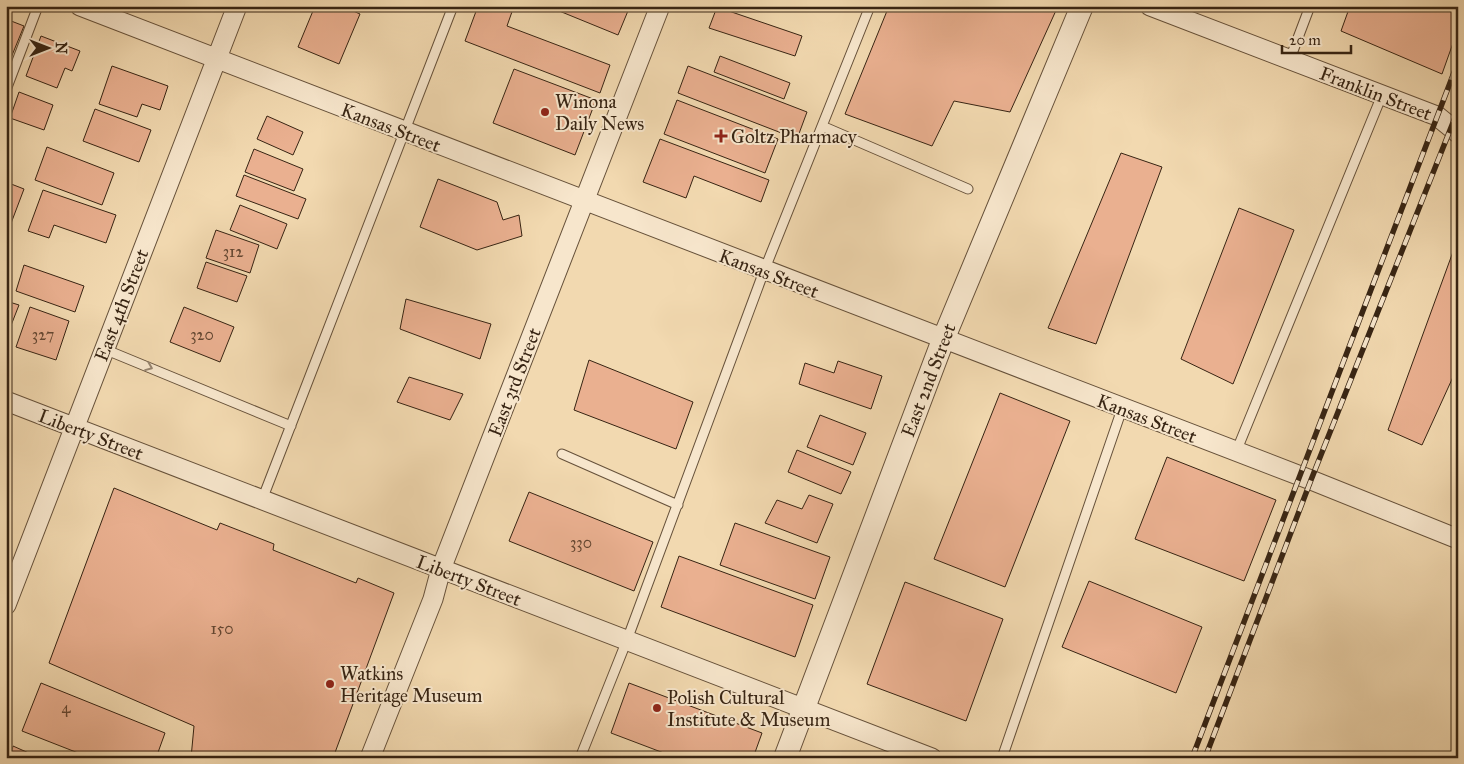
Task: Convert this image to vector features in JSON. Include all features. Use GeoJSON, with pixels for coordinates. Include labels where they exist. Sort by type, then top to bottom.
{"type":"FeatureCollection","features":[{"type":"Feature","properties":{"kind":"street","name":"Kansas Street"},"geometry":{"type":"LineString","coordinates":[[80,6],[1458,539]]}},
{"type":"Feature","properties":{"kind":"street","name":"East 4th Street"},"geometry":{"type":"LineString","coordinates":[[6,605],[236,6]]}},
{"type":"Feature","properties":{"kind":"street","name":"East 3rd Street"},"geometry":{"type":"LineString","coordinates":[[370,758],[433,599],[441,569],[660,6]]}},
{"type":"Feature","properties":{"kind":"street","name":"East 2nd Street"},"geometry":{"type":"LineString","coordinates":[[785,758],[943,340],[1082,6]]}},
{"type":"Feature","properties":{"kind":"street","name":"Franklin Street"},"geometry":{"type":"LineString","coordinates":[[1150,6],[1437,116],[1458,133]]}},
{"type":"Feature","properties":{"kind":"street","name":"Liberty Street"},"geometry":{"type":"LineString","coordinates":[[6,401],[932,758]]}},
{"type":"Feature","properties":{"kind":"lane"},"geometry":{"type":"LineString","coordinates":[[6,90],[38,6]]}},
{"type":"Feature","properties":{"kind":"lane"},"geometry":{"type":"LineString","coordinates":[[262,500],[453,6]]}},
{"type":"Feature","properties":{"kind":"lane"},"geometry":{"type":"LineString","coordinates":[[580,758],[627,640],[764,271],[870,6]]}},
{"type":"Feature","properties":{"kind":"lane"},"geometry":{"type":"LineString","coordinates":[[1290,59],[1310,6]]}},
{"type":"Feature","properties":{"kind":"lane"},"geometry":{"type":"LineString","coordinates":[[1236,452],[1382,95]]}},
{"type":"Feature","properties":{"kind":"lane"},"geometry":{"type":"LineString","coordinates":[[822,126],[968,189]]}},
{"type":"Feature","properties":{"kind":"lane"},"geometry":{"type":"LineString","coordinates":[[104,349],[291,426]]}},
{"type":"Feature","properties":{"kind":"lane"},"geometry":{"type":"LineString","coordinates":[[1002,758],[1122,408]]}},
{"type":"Feature","properties":{"kind":"lane"},"geometry":{"type":"LineString","coordinates":[[562,454],[678,505]]}},
{"type":"Feature","properties":{"kind":"building"},"geometry":{"type":"Polygon","coordinates":[[[315,6],[342,6],[360,14],[339,64],[298,47],[315,6]]]}},
{"type":"Feature","properties":{"kind":"building"},"geometry":{"type":"Polygon","coordinates":[[[478,6],[514,6],[507,26],[610,65],[600,93],[465,41],[478,6]]]}},
{"type":"Feature","properties":{"kind":"building"},"geometry":{"type":"Polygon","coordinates":[[[547,6],[630,6],[618,35],[547,6]]]}},
{"type":"Feature","properties":{"kind":"building"},"geometry":{"type":"Polygon","coordinates":[[[889,6],[1058,6],[1010,112],[954,101],[932,146],[845,114],[889,6]]]}},
{"type":"Feature","properties":{"kind":"building"},"geometry":{"type":"Polygon","coordinates":[[[1350,6],[1437,6],[1458,12],[1458,29],[1442,74],[1341,31],[1350,6]]]}},
{"type":"Feature","properties":{"kind":"building"},"geometry":{"type":"Polygon","coordinates":[[[717,7],[802,36],[795,56],[709,28],[717,7]]]}},
{"type":"Feature","properties":{"kind":"building"},"geometry":{"type":"Polygon","coordinates":[[[6,19],[24,26],[6,70],[6,19]]]}},
{"type":"Feature","properties":{"kind":"building"},"geometry":{"type":"Polygon","coordinates":[[[41,36],[80,51],[72,71],[65,68],[57,88],[26,76],[41,36]]]}},
{"type":"Feature","properties":{"kind":"building"},"geometry":{"type":"Polygon","coordinates":[[[720,56],[790,83],[784,99],[714,72],[720,56]]]}},
{"type":"Feature","properties":{"kind":"building"},"geometry":{"type":"Polygon","coordinates":[[[112,66],[168,86],[160,110],[142,104],[137,117],[99,104],[112,66]]]}},
{"type":"Feature","properties":{"kind":"building"},"geometry":{"type":"Polygon","coordinates":[[[688,66],[807,112],[797,139],[678,93],[688,66]]]}},
{"type":"Feature","properties":{"kind":"building","name":"Winona Daily News"},"geometry":{"type":"Polygon","coordinates":[[[514,69],[596,100],[575,155],[493,123],[514,69]]]}},
{"type":"Feature","properties":{"kind":"building"},"geometry":{"type":"Polygon","coordinates":[[[19,92],[53,105],[44,130],[10,118],[19,92]]]}},
{"type":"Feature","properties":{"kind":"building","name":"Goltz Pharmacy"},"geometry":{"type":"Polygon","coordinates":[[[677,100],[778,139],[765,173],[664,134],[677,100]]]}},
{"type":"Feature","properties":{"kind":"building"},"geometry":{"type":"Polygon","coordinates":[[[95,109],[151,130],[139,162],[83,141],[95,109]]]}},
{"type":"Feature","properties":{"kind":"building"},"geometry":{"type":"Polygon","coordinates":[[[267,116],[303,132],[293,155],[257,139],[267,116]]]}},
{"type":"Feature","properties":{"kind":"building"},"geometry":{"type":"Polygon","coordinates":[[[660,139],[769,180],[761,202],[694,176],[686,198],[643,182],[660,139]]]}},
{"type":"Feature","properties":{"kind":"building"},"geometry":{"type":"Polygon","coordinates":[[[47,147],[114,173],[102,205],[35,180],[47,147]]]}},
{"type":"Feature","properties":{"kind":"building"},"geometry":{"type":"Polygon","coordinates":[[[254,149],[303,169],[294,191],[245,172],[254,149]]]}},
{"type":"Feature","properties":{"kind":"building"},"geometry":{"type":"Polygon","coordinates":[[[1121,153],[1162,167],[1096,344],[1048,328],[1121,153]]]}},
{"type":"Feature","properties":{"kind":"building"},"geometry":{"type":"Polygon","coordinates":[[[244,175],[306,199],[298,219],[236,196],[244,175]]]}},
{"type":"Feature","properties":{"kind":"building"},"geometry":{"type":"Polygon","coordinates":[[[438,179],[497,202],[503,220],[519,215],[522,236],[477,250],[420,227],[438,179]]]}},
{"type":"Feature","properties":{"kind":"building"},"geometry":{"type":"Polygon","coordinates":[[[6,182],[24,189],[10,226],[6,225],[6,182]]]}},
{"type":"Feature","properties":{"kind":"building"},"geometry":{"type":"Polygon","coordinates":[[[43,190],[116,215],[106,243],[54,225],[49,238],[28,231],[43,190]]]}},
{"type":"Feature","properties":{"kind":"building"},"geometry":{"type":"Polygon","coordinates":[[[240,205],[287,224],[277,249],[230,230],[240,205]]]}},
{"type":"Feature","properties":{"kind":"building"},"geometry":{"type":"Polygon","coordinates":[[[1239,208],[1294,230],[1233,384],[1181,359],[1239,208]]]}},
{"type":"Feature","properties":{"kind":"building"},"geometry":{"type":"Polygon","coordinates":[[[216,230],[259,245],[250,273],[206,258],[216,230]]]}},
{"type":"Feature","properties":{"kind":"building"},"geometry":{"type":"Polygon","coordinates":[[[1458,238],[1458,366],[1422,445],[1388,430],[1458,238]]]}},
{"type":"Feature","properties":{"kind":"building"},"geometry":{"type":"Polygon","coordinates":[[[206,262],[247,276],[237,302],[197,288],[206,262]]]}},
{"type":"Feature","properties":{"kind":"building"},"geometry":{"type":"Polygon","coordinates":[[[24,265],[84,286],[75,312],[16,291],[24,265]]]}},
{"type":"Feature","properties":{"kind":"building"},"geometry":{"type":"Polygon","coordinates":[[[406,299],[491,324],[480,359],[400,329],[406,299]]]}},
{"type":"Feature","properties":{"kind":"building"},"geometry":{"type":"Polygon","coordinates":[[[6,301],[19,305],[10,328],[6,326],[6,301]]]}},
{"type":"Feature","properties":{"kind":"building"},"geometry":{"type":"Polygon","coordinates":[[[30,307],[69,321],[56,360],[16,347],[30,307]]]}},
{"type":"Feature","properties":{"kind":"building"},"geometry":{"type":"Polygon","coordinates":[[[184,307],[234,327],[220,362],[170,342],[184,307]]]}},
{"type":"Feature","properties":{"kind":"building"},"geometry":{"type":"Polygon","coordinates":[[[589,360],[693,402],[676,449],[574,410],[589,360]]]}},
{"type":"Feature","properties":{"kind":"building"},"geometry":{"type":"Polygon","coordinates":[[[838,361],[882,376],[871,409],[799,384],[805,363],[834,373],[838,361]]]}},
{"type":"Feature","properties":{"kind":"building"},"geometry":{"type":"Polygon","coordinates":[[[409,377],[463,394],[450,420],[397,402],[409,377]]]}},
{"type":"Feature","properties":{"kind":"building"},"geometry":{"type":"Polygon","coordinates":[[[1000,393],[1070,421],[1005,587],[934,559],[1000,393]]]}},
{"type":"Feature","properties":{"kind":"building"},"geometry":{"type":"Polygon","coordinates":[[[820,415],[866,433],[853,465],[807,447],[820,415]]]}},
{"type":"Feature","properties":{"kind":"building"},"geometry":{"type":"Polygon","coordinates":[[[797,450],[851,472],[841,494],[788,472],[797,450]]]}},
{"type":"Feature","properties":{"kind":"building"},"geometry":{"type":"Polygon","coordinates":[[[1167,457],[1276,500],[1244,581],[1135,539],[1167,457]]]}},
{"type":"Feature","properties":{"kind":"building"},"geometry":{"type":"Polygon","coordinates":[[[114,488],[217,530],[220,523],[274,544],[273,550],[356,583],[358,578],[394,593],[333,758],[191,758],[194,726],[49,663],[114,488]]]}},
{"type":"Feature","properties":{"kind":"building"},"geometry":{"type":"Polygon","coordinates":[[[529,492],[653,542],[634,591],[509,541],[529,492]]]}},
{"type":"Feature","properties":{"kind":"building"},"geometry":{"type":"Polygon","coordinates":[[[809,495],[833,504],[817,543],[765,523],[777,500],[802,509],[809,495]]]}},
{"type":"Feature","properties":{"kind":"building"},"geometry":{"type":"Polygon","coordinates":[[[735,523],[830,557],[815,599],[720,565],[735,523]]]}},
{"type":"Feature","properties":{"kind":"building"},"geometry":{"type":"Polygon","coordinates":[[[679,556],[813,605],[795,657],[661,607],[679,556]]]}},
{"type":"Feature","properties":{"kind":"building"},"geometry":{"type":"Polygon","coordinates":[[[1089,581],[1202,627],[1176,693],[1062,647],[1089,581]]]}},
{"type":"Feature","properties":{"kind":"building"},"geometry":{"type":"Polygon","coordinates":[[[905,582],[1003,619],[966,721],[867,684],[905,582]]]}},
{"type":"Feature","properties":{"kind":"building"},"geometry":{"type":"Polygon","coordinates":[[[41,683],[165,733],[156,758],[91,758],[22,731],[41,683]]]}},
{"type":"Feature","properties":{"kind":"building","name":"Polish Cultural Institute & Museum"},"geometry":{"type":"Polygon","coordinates":[[[629,683],[762,733],[753,758],[677,758],[611,733],[629,683]]]}},
{"type":"Feature","properties":{"kind":"building"},"geometry":{"type":"Polygon","coordinates":[[[13,746],[40,758],[10,758],[13,746]]]}},
{"type":"Feature","properties":{"kind":"railway"},"geometry":{"type":"LineString","coordinates":[[1192,758],[1458,62]]}},
{"type":"Feature","properties":{"kind":"railway"},"geometry":{"type":"LineString","coordinates":[[1205,758],[1311,480],[1458,110]]}},
{"type":"Feature","properties":{"kind":"place","name":"Winona Daily News"},"geometry":{"type":"Point","coordinates":[545,112]}},
{"type":"Feature","properties":{"kind":"place","name":"Goltz Pharmacy"},"geometry":{"type":"Point","coordinates":[721,136]}},
{"type":"Feature","properties":{"kind":"place","name":"Watkins Heritage Museum"},"geometry":{"type":"Point","coordinates":[330,684]}},
{"type":"Feature","properties":{"kind":"place","name":"Polish Cultural Institute & Museum"},"geometry":{"type":"Point","coordinates":[657,708]}}]}
